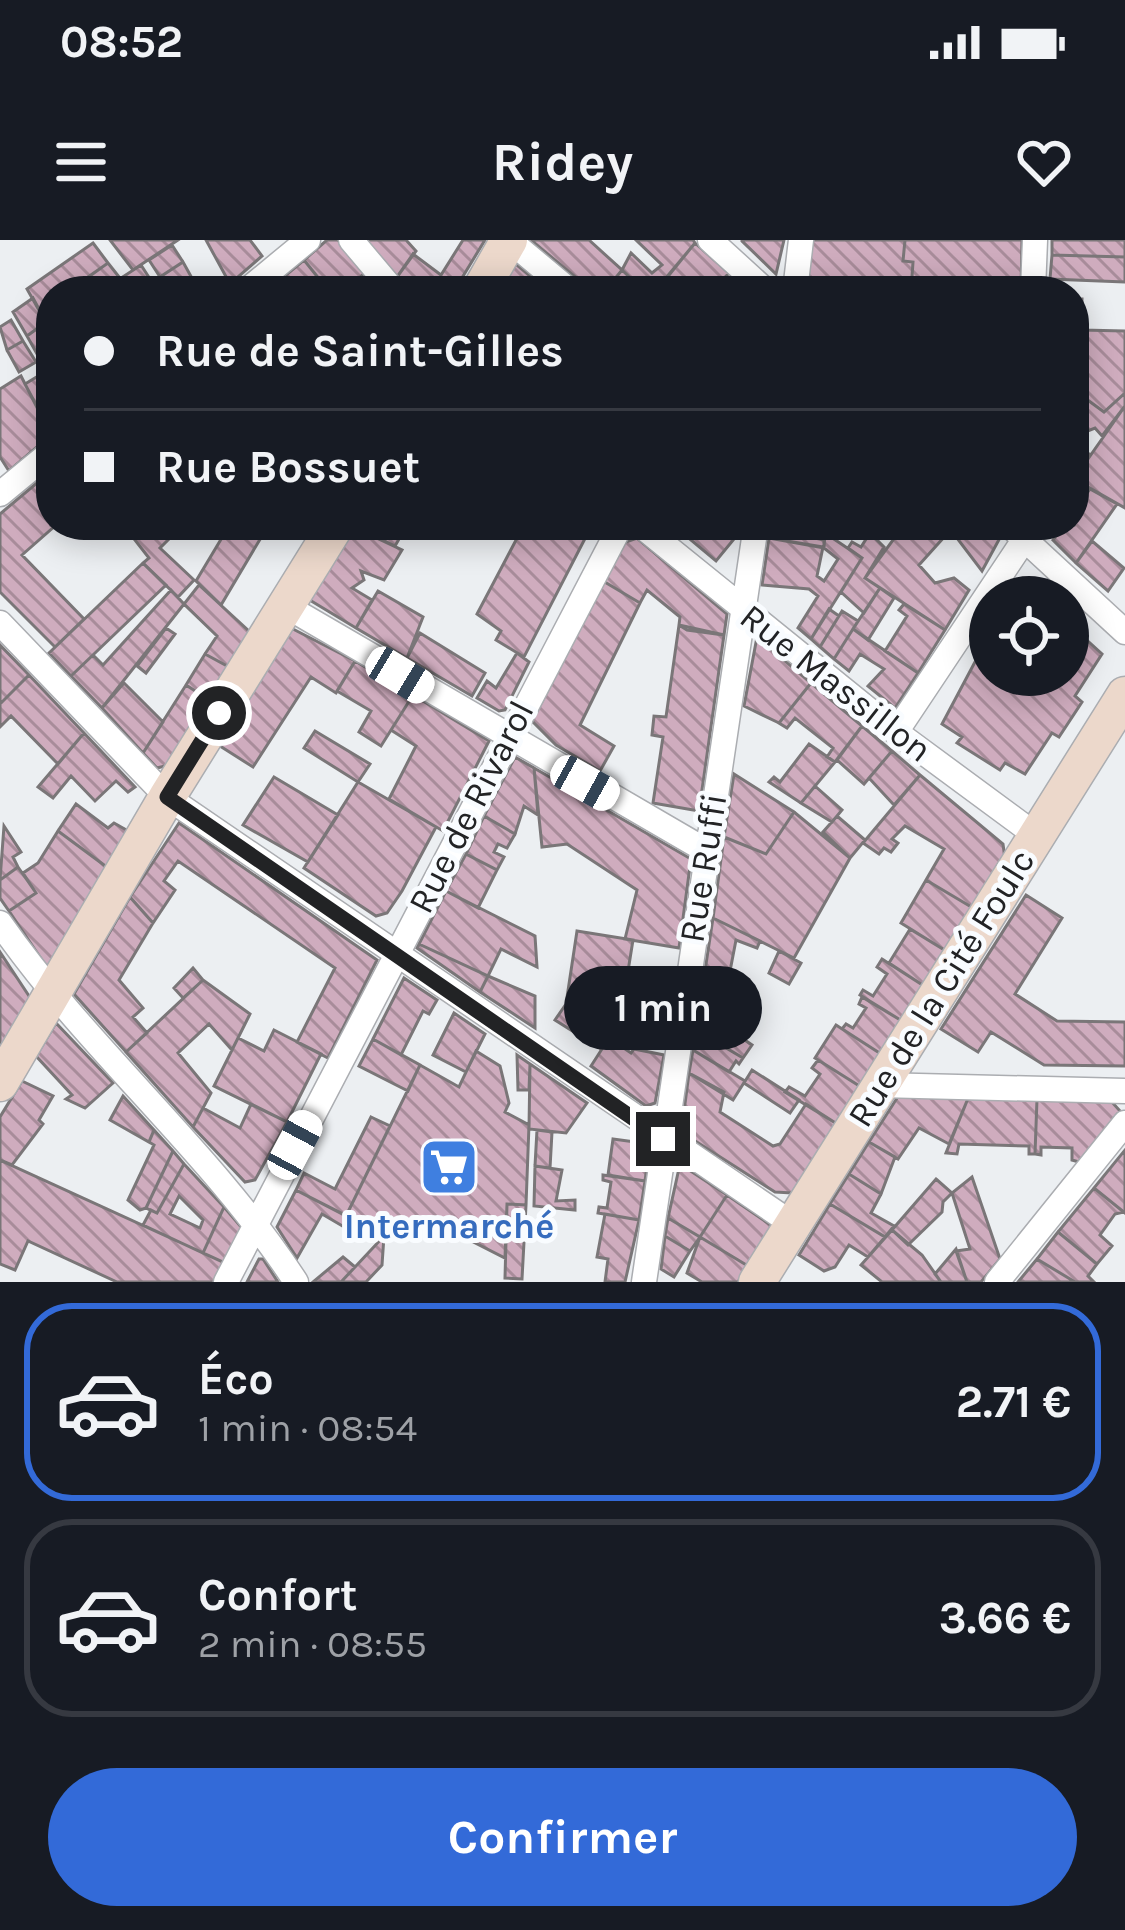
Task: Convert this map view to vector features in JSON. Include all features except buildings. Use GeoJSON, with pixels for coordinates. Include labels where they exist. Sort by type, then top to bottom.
{"type":"FeatureCollection","features":[{"type":"Feature","properties":{"kind":"street"},"geometry":{"type":"LineString","coordinates":[[264,276],[308,240]]}},
{"type":"Feature","properties":{"kind":"street"},"geometry":{"type":"LineString","coordinates":[[351,240],[381,276]]}},
{"type":"Feature","properties":{"kind":"street"},"geometry":{"type":"LineString","coordinates":[[489,276],[509,240],[552,276]]}},
{"type":"Feature","properties":{"kind":"street"},"geometry":{"type":"LineString","coordinates":[[710,240],[750,276]]}},
{"type":"Feature","properties":{"kind":"street"},"geometry":{"type":"LineString","coordinates":[[797,276],[801,240]]}},
{"type":"Feature","properties":{"kind":"street"},"geometry":{"type":"LineString","coordinates":[[1034,276],[1035,240]]}},
{"type":"Feature","properties":{"kind":"street"},"geometry":{"type":"LineString","coordinates":[[0,494],[36,464]]}},
{"type":"Feature","properties":{"kind":"street"},"geometry":{"type":"LineString","coordinates":[[0,1083],[167,797],[327,540]]}},
{"type":"Feature","properties":{"kind":"street","name":"Rue de Rivarol"},"geometry":{"type":"LineString","coordinates":[[226,1282],[505,738],[613,540]]}},
{"type":"Feature","properties":{"kind":"street","name":"Rue Massillon"},"geometry":{"type":"LineString","coordinates":[[658,540],[896,732],[1037,836]]}},
{"type":"Feature","properties":{"kind":"street","name":"Rue Ruffi"},"geometry":{"type":"LineString","coordinates":[[644,1282],[754,540]]}},
{"type":"Feature","properties":{"kind":"street"},"geometry":{"type":"LineString","coordinates":[[896,732],[1014,540]]}},
{"type":"Feature","properties":{"kind":"street"},"geometry":{"type":"LineString","coordinates":[[1030,540],[1125,632]]}},
{"type":"Feature","properties":{"kind":"street"},"geometry":{"type":"LineString","coordinates":[[286,606],[505,738],[705,850]]}},
{"type":"Feature","properties":{"kind":"street"},"geometry":{"type":"LineString","coordinates":[[0,622],[167,797],[393,956],[794,1225]]}},
{"type":"Feature","properties":{"kind":"street","name":"Rue de la Cité Foulc"},"geometry":{"type":"LineString","coordinates":[[758,1282],[1125,695]]}},
{"type":"Feature","properties":{"kind":"street"},"geometry":{"type":"LineString","coordinates":[[0,922],[52,998],[256,1220],[296,1282]]}},
{"type":"Feature","properties":{"kind":"street"},"geometry":{"type":"LineString","coordinates":[[879,1084],[1125,1091]]}},
{"type":"Feature","properties":{"kind":"street"},"geometry":{"type":"LineString","coordinates":[[997,1282],[1125,1123]]}},
{"type":"Feature","properties":{"kind":"place","name":"Intermarché"},"geometry":{"type":"Point","coordinates":[449,1167]}},
{"type":"Feature","properties":{"kind":"route"},"geometry":{"type":"LineString","coordinates":[[219,713],[167,797],[663,1139]]}}]}
